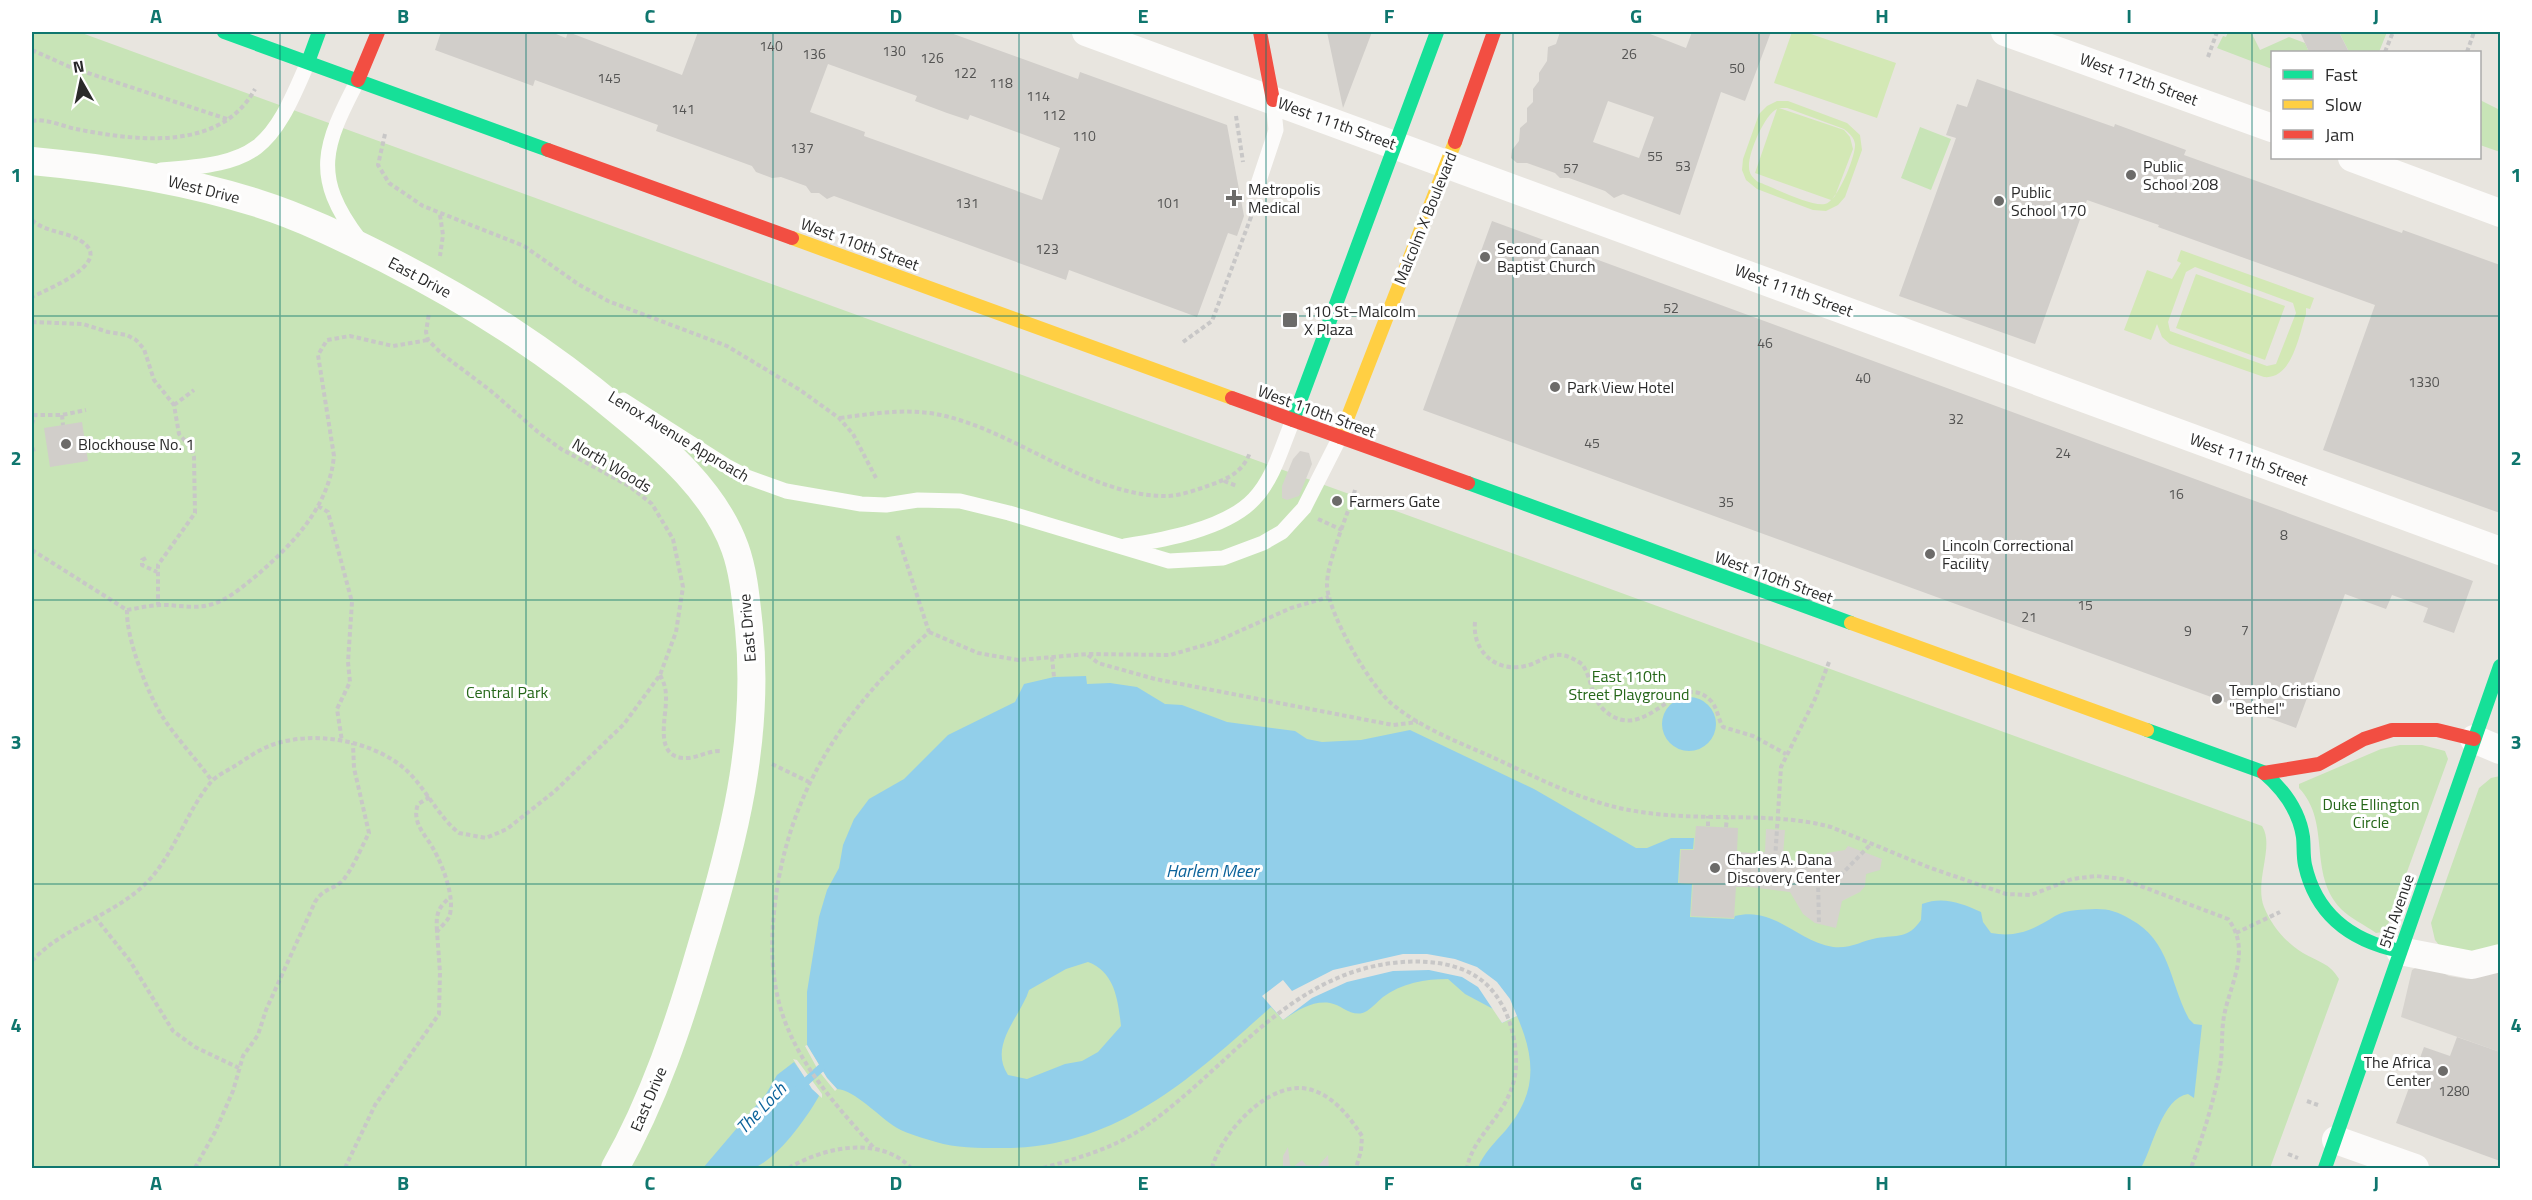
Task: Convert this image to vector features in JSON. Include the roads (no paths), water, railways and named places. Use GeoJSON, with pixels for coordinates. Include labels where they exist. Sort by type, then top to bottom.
{"type":"FeatureCollection","features":[{"type":"Feature","properties":{"kind":"main road","name":"West 110th Street"},"geometry":{"type":"LineString","coordinates":[[224,32],[2264,773]]}},
{"type":"Feature","properties":{"kind":"main road"},"geometry":{"type":"LineString","coordinates":[[309,62],[320,32]]}},
{"type":"Feature","properties":{"kind":"main road"},"geometry":{"type":"LineString","coordinates":[[358,80],[378,32]]}},
{"type":"Feature","properties":{"kind":"main road"},"geometry":{"type":"LineString","coordinates":[[1260,32],[1273,100]]}},
{"type":"Feature","properties":{"kind":"main road"},"geometry":{"type":"LineString","coordinates":[[1293,420],[1437,32]]}},
{"type":"Feature","properties":{"kind":"main road","name":"Malcolm X Boulevard"},"geometry":{"type":"LineString","coordinates":[[1340,437],[1448,163],[1494,32]]}},
{"type":"Feature","properties":{"kind":"main road","name":"5th Avenue"},"geometry":{"type":"LineString","coordinates":[[2325,1168],[2500,666]]}},
{"type":"Feature","properties":{"kind":"main road"},"geometry":{"type":"LineString","coordinates":[[2264,773],[2319,764],[2364,739],[2392,730],[2437,730],[2474,739]]}},
{"type":"Feature","properties":{"kind":"main road"},"geometry":{"type":"LineString","coordinates":[[2264,773],[2278,784],[2297,818],[2310,881],[2325,912],[2337,925],[2366,945],[2400,951]]}},
{"type":"Feature","properties":{"kind":"street","name":"West 111th Street"},"geometry":{"type":"LineString","coordinates":[[1086,32],[2500,551]]}},
{"type":"Feature","properties":{"kind":"street","name":"West 112th Street"},"geometry":{"type":"LineString","coordinates":[[2005,32],[2271,128]]}},
{"type":"Feature","properties":{"kind":"street"},"geometry":{"type":"LineString","coordinates":[[2355,159],[2500,213]]}},
{"type":"Feature","properties":{"kind":"street","name":"West Drive"},"geometry":{"type":"LineString","coordinates":[[32,161],[125,172],[191,185],[258,203],[367,250]]}},
{"type":"Feature","properties":{"kind":"street","name":"East Drive"},"geometry":{"type":"LineString","coordinates":[[367,250],[479,309],[534,344],[580,380],[671,457],[728,530],[738,559],[750,638],[749,757],[721,887],[656,1083],[615,1168]]}},
{"type":"Feature","properties":{"kind":"street"},"geometry":{"type":"LineString","coordinates":[[2474,739],[2500,750]]}},
{"type":"Feature","properties":{"kind":"street"},"geometry":{"type":"LineString","coordinates":[[2400,951],[2472,965],[2500,958]]}},
{"type":"Feature","properties":{"kind":"street"},"geometry":{"type":"LineString","coordinates":[[2336,1140],[2415,1168]]}},
{"type":"Feature","properties":{"kind":"lane"},"geometry":{"type":"LineString","coordinates":[[125,172],[214,166],[248,155],[264,142],[276,126],[309,62]]}},
{"type":"Feature","properties":{"kind":"lane"},"geometry":{"type":"LineString","coordinates":[[358,80],[332,135],[327,172],[340,212],[367,250]]}},
{"type":"Feature","properties":{"kind":"lane"},"geometry":{"type":"LineString","coordinates":[[1252,189],[1276,130],[1273,100]]}},
{"type":"Feature","properties":{"kind":"lane","name":"Lenox Avenue Approach"},"geometry":{"type":"LineString","coordinates":[[580,380],[615,396],[680,434],[728,467],[756,481],[824,499],[886,505],[934,500],[985,506],[1123,546]]}},
{"type":"Feature","properties":{"kind":"lane"},"geometry":{"type":"LineString","coordinates":[[1123,546],[1182,534],[1242,509],[1254,499],[1269,477],[1293,420]]}},
{"type":"Feature","properties":{"kind":"lane"},"geometry":{"type":"LineString","coordinates":[[1123,546],[1169,561],[1196,561],[1223,558],[1263,543],[1296,521],[1340,437]]}},
{"type":"Feature","properties":{"kind":"water","name":"Harlem Meer"},"geometry":{"type":"Polygon","coordinates":[[[1086,676],[1087,684],[1110,683],[1137,687],[1165,704],[1182,705],[1227,722],[1295,731],[1307,739],[1322,742],[1361,740],[1410,730],[1534,789],[1636,848],[1647,848],[1671,838],[1694,838],[1693,849],[1680,849],[1678,883],[1692,884],[1690,917],[1734,919],[1735,916],[1749,914],[1762,916],[1820,944],[1839,947],[1907,933],[1921,920],[1922,904],[1937,901],[1959,903],[1981,912],[1983,922],[1991,933],[2001,934],[2025,931],[2070,911],[2110,910],[2130,919],[2154,939],[2167,963],[2189,1019],[2194,1024],[2202,1025],[2194,1098],[2188,1094],[2179,1097],[2171,1104],[2159,1125],[2141,1168],[1478,1168],[1486,1153],[1506,1130],[1523,1103],[1530,1076],[1528,1047],[1517,1016],[1502,1023],[1495,1010],[1465,994],[1448,979],[1439,979],[1398,988],[1367,1011],[1360,1013],[1324,1002],[1305,1007],[1283,1020],[1271,1007],[1180,1084],[1115,1123],[1079,1137],[1041,1145],[983,1148],[951,1145],[911,1134],[897,1128],[851,1094],[837,1089],[827,1078],[807,1045],[807,992],[819,917],[827,890],[839,868],[843,845],[854,819],[869,799],[904,779],[948,735],[1015,702],[1024,684],[1054,677],[1086,676]],[[1088,962],[1066,969],[1029,990],[1004,1042],[1003,1064],[1008,1075],[1027,1079],[1065,1064],[1082,1061],[1098,1052],[1121,1026],[1114,988],[1110,980],[1097,967],[1088,962]]]}},
{"type":"Feature","properties":{"kind":"water"},"geometry":{"type":"Polygon","coordinates":[[[1684,697],[1694,697],[1704,701],[1712,709],[1716,724],[1712,739],[1704,747],[1694,751],[1684,751],[1674,747],[1666,739],[1662,729],[1662,719],[1666,709],[1674,701],[1684,697]]]}},
{"type":"Feature","properties":{"kind":"water"},"geometry":{"type":"Polygon","coordinates":[[[794,1062],[819,1096],[791,1136],[773,1155],[754,1168],[737,1170],[703,1168],[766,1094],[777,1075],[794,1062]]]}},
{"type":"Feature","properties":{"kind":"waterway","name":"The Loch"},"geometry":{"type":"LineString","coordinates":[[800,1087],[821,1068]]}},
{"type":"Feature","properties":{"kind":"place","name":"Public School 208"},"geometry":{"type":"Point","coordinates":[2131,175]}},
{"type":"Feature","properties":{"kind":"place","name":"Metropolis Medical"},"geometry":{"type":"Point","coordinates":[1234,198]}},
{"type":"Feature","properties":{"kind":"place","name":"Public School 170"},"geometry":{"type":"Point","coordinates":[1999,201]}},
{"type":"Feature","properties":{"kind":"place","name":"Second Canaan Baptist Church"},"geometry":{"type":"Point","coordinates":[1485,257]}},
{"type":"Feature","properties":{"kind":"place","name":"110 St–Malcolm X Plaza"},"geometry":{"type":"Point","coordinates":[1290,320]}},
{"type":"Feature","properties":{"kind":"place","name":"Park View Hotel"},"geometry":{"type":"Point","coordinates":[1555,387]}},
{"type":"Feature","properties":{"kind":"place","name":"Blockhouse No. 1"},"geometry":{"type":"Point","coordinates":[66,444]}},
{"type":"Feature","properties":{"kind":"place","name":"Farmers Gate"},"geometry":{"type":"Point","coordinates":[1337,501]}},
{"type":"Feature","properties":{"kind":"place","name":"Lincoln Correctional Facility"},"geometry":{"type":"Point","coordinates":[1930,554]}},
{"type":"Feature","properties":{"kind":"place","name":"Templo Cristiano \"Bethel\""},"geometry":{"type":"Point","coordinates":[2217,699]}},
{"type":"Feature","properties":{"kind":"place","name":"Charles A. Dana Discovery Center"},"geometry":{"type":"Point","coordinates":[1715,868]}},
{"type":"Feature","properties":{"kind":"place","name":"The Africa Center"},"geometry":{"type":"Point","coordinates":[2443,1071]}},
{"type":"Feature","properties":{"kind":"park label","name":"East 110th Street Playground"},"geometry":{"type":"Point","coordinates":[1629,685]}},
{"type":"Feature","properties":{"kind":"park label","name":"Central Park"},"geometry":{"type":"Point","coordinates":[507,692]}},
{"type":"Feature","properties":{"kind":"park label","name":"Duke Ellington Circle"},"geometry":{"type":"Point","coordinates":[2371,813]}}]}
